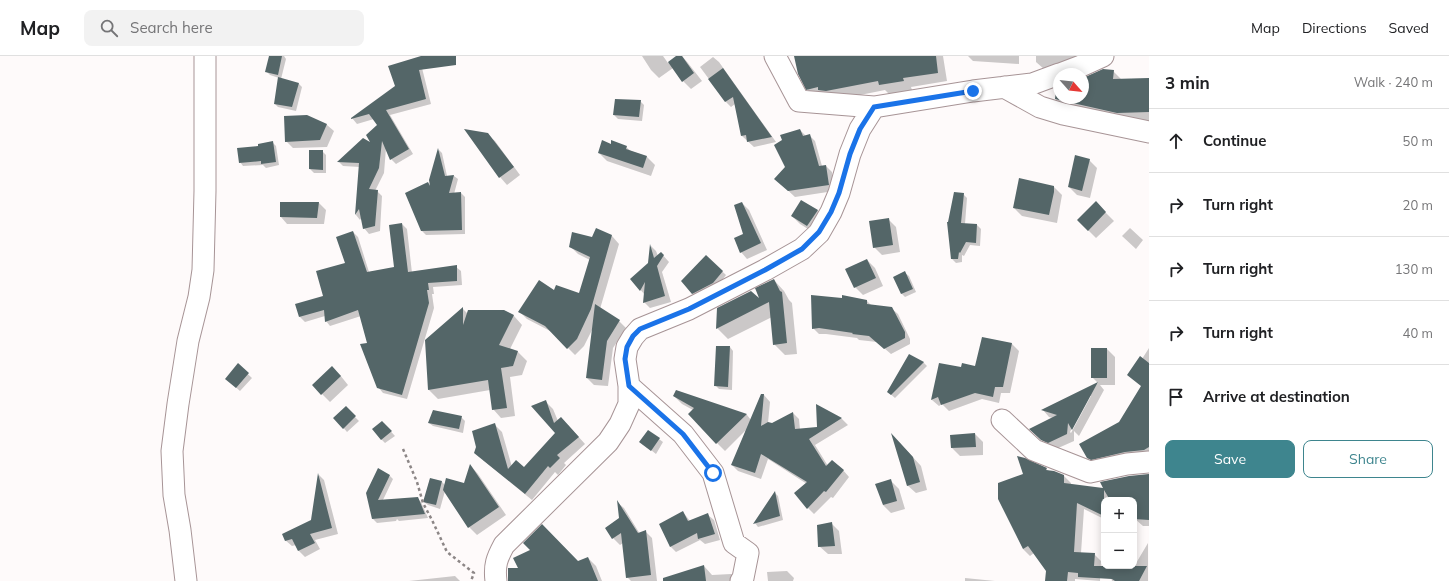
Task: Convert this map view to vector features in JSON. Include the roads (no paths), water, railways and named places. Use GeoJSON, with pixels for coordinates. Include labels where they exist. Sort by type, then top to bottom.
{"type":"FeatureCollection","features":[{"type":"Feature","properties":{"kind":"street"},"geometry":{"type":"LineString","coordinates":[[186,581],[174,494],[172,451],[188,341],[199,297],[203,270],[206,191],[205,56]]}},
{"type":"Feature","properties":{"kind":"street"},"geometry":{"type":"LineString","coordinates":[[776,56],[799,102],[874,107],[973,91],[1032,84],[1053,76]]}},
{"type":"Feature","properties":{"kind":"street"},"geometry":{"type":"LineString","coordinates":[[1076,68],[1103,56]]}},
{"type":"Feature","properties":{"kind":"street"},"geometry":{"type":"LineString","coordinates":[[1004,87],[1040,107],[1063,114],[1149,132]]}},
{"type":"Feature","properties":{"kind":"street"},"geometry":{"type":"LineString","coordinates":[[496,581],[495,568],[497,558],[504,545],[608,442],[620,424],[629,404],[629,386],[625,359],[627,347],[633,336],[640,329],[689,309],[802,249],[819,232],[831,212],[839,193],[850,154],[860,129],[874,107]]}},
{"type":"Feature","properties":{"kind":"street"},"geometry":{"type":"LineString","coordinates":[[629,386],[683,434],[713,473],[734,543],[748,553],[743,578],[740,581]]}},
{"type":"Feature","properties":{"kind":"street"},"geometry":{"type":"LineString","coordinates":[[1002,420],[1034,450],[1090,472],[1127,464],[1149,462]]}}]}
